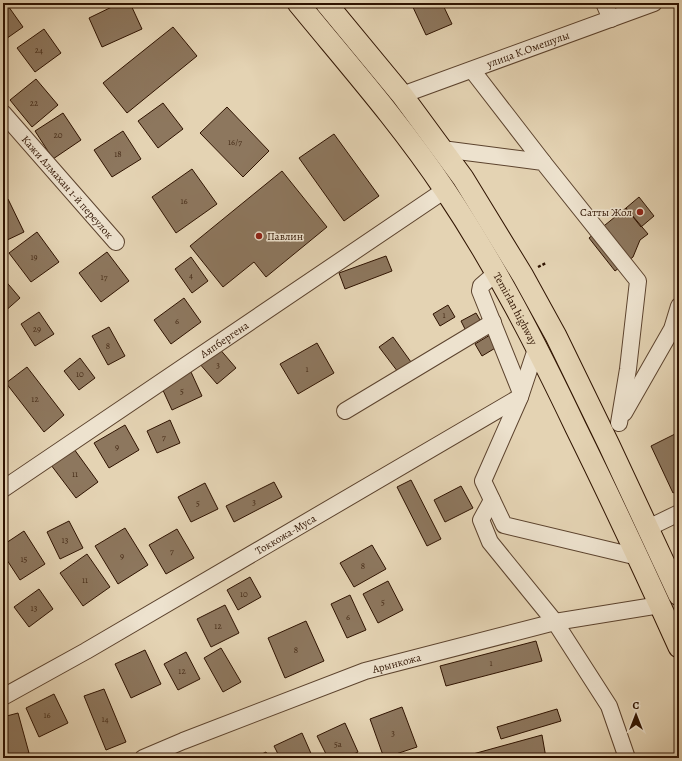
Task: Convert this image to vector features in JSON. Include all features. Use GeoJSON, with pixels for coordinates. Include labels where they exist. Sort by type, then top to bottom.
{"type":"FeatureCollection","features":[{"type":"Feature","properties":{"kind":"main road","name":"Temirlan highway"},"geometry":{"type":"LineString","coordinates":[[298,3],[385,108],[445,190],[496,273],[537,346],[638,557],[679,647]]}},
{"type":"Feature","properties":{"kind":"main road","name":"Temirlan highway"},"geometry":{"type":"LineString","coordinates":[[326,3],[402,95],[463,178],[538,301],[609,445],[679,595]]}},
{"type":"Feature","properties":{"kind":"main road"},"geometry":{"type":"LineString","coordinates":[[518,312],[538,301]]}},
{"type":"Feature","properties":{"kind":"street"},"geometry":{"type":"LineString","coordinates":[[604,3],[612,19]]}},
{"type":"Feature","properties":{"kind":"street","name":"улица К.Омешулы"},"geometry":{"type":"LineString","coordinates":[[402,95],[654,3]]}},
{"type":"Feature","properties":{"kind":"street"},"geometry":{"type":"LineString","coordinates":[[472,70],[638,281],[628,369],[619,423]]}},
{"type":"Feature","properties":{"kind":"street","name":"Кажи Алмахан 1-й переулок"},"geometry":{"type":"LineString","coordinates":[[3,113],[116,242]]}},
{"type":"Feature","properties":{"kind":"street"},"geometry":{"type":"LineString","coordinates":[[442,149],[543,162]]}},
{"type":"Feature","properties":{"kind":"street","name":"Аяпбергена"},"geometry":{"type":"LineString","coordinates":[[3,489],[445,190]]}},
{"type":"Feature","properties":{"kind":"street"},"geometry":{"type":"LineString","coordinates":[[496,273],[481,286],[480,291],[521,395]]}},
{"type":"Feature","properties":{"kind":"street"},"geometry":{"type":"LineString","coordinates":[[609,445],[619,423],[672,329],[679,306]]}},
{"type":"Feature","properties":{"kind":"street"},"geometry":{"type":"LineString","coordinates":[[345,411],[493,322]]}},
{"type":"Feature","properties":{"kind":"street"},"geometry":{"type":"LineString","coordinates":[[537,346],[521,395],[484,481],[492,500],[504,525],[638,557]]}},
{"type":"Feature","properties":{"kind":"street","name":"Токкожа-Муса"},"geometry":{"type":"LineString","coordinates":[[3,696],[86,651],[521,395]]}},
{"type":"Feature","properties":{"kind":"street"},"geometry":{"type":"LineString","coordinates":[[492,500],[481,520],[490,542],[555,622],[609,706],[627,758]]}},
{"type":"Feature","properties":{"kind":"street"},"geometry":{"type":"LineString","coordinates":[[648,528],[679,513]]}},
{"type":"Feature","properties":{"kind":"street","name":"Арынкожа"},"geometry":{"type":"LineString","coordinates":[[143,758],[183,741],[365,671],[555,622],[660,605]]}},
{"type":"Feature","properties":{"kind":"building"},"geometry":{"type":"Polygon","coordinates":[[[6,3],[23,27],[3,41],[3,5],[6,3]]]}},
{"type":"Feature","properties":{"kind":"building"},"geometry":{"type":"Polygon","coordinates":[[[120,3],[130,3],[142,29],[102,47],[89,18],[120,3]]]}},
{"type":"Feature","properties":{"kind":"building"},"geometry":{"type":"Polygon","coordinates":[[[411,3],[442,3],[452,24],[426,35],[411,3]]]}},
{"type":"Feature","properties":{"kind":"building"},"geometry":{"type":"Polygon","coordinates":[[[173,27],[197,56],[127,113],[103,83],[173,27]]]}},
{"type":"Feature","properties":{"kind":"building"},"geometry":{"type":"Polygon","coordinates":[[[44,29],[61,53],[35,72],[17,48],[44,29]]]}},
{"type":"Feature","properties":{"kind":"building"},"geometry":{"type":"Polygon","coordinates":[[[36,79],[58,105],[32,127],[10,100],[36,79]]]}},
{"type":"Feature","properties":{"kind":"building"},"geometry":{"type":"Polygon","coordinates":[[[163,103],[183,129],[158,148],[138,121],[163,103]]]}},
{"type":"Feature","properties":{"kind":"building"},"geometry":{"type":"Polygon","coordinates":[[[227,107],[269,151],[243,177],[200,133],[227,107]]]}},
{"type":"Feature","properties":{"kind":"building"},"geometry":{"type":"Polygon","coordinates":[[[63,113],[81,140],[53,159],[35,131],[63,113]]]}},
{"type":"Feature","properties":{"kind":"building"},"geometry":{"type":"Polygon","coordinates":[[[123,131],[141,159],[112,177],[94,150],[123,131]]]}},
{"type":"Feature","properties":{"kind":"building"},"geometry":{"type":"Polygon","coordinates":[[[334,134],[379,196],[344,221],[299,158],[334,134]]]}},
{"type":"Feature","properties":{"kind":"building"},"geometry":{"type":"Polygon","coordinates":[[[192,169],[217,204],[176,233],[152,197],[192,169]]]}},
{"type":"Feature","properties":{"kind":"building","name":"Павлин"},"geometry":{"type":"Polygon","coordinates":[[[282,171],[327,227],[266,277],[254,262],[223,287],[190,246],[282,171]]]}},
{"type":"Feature","properties":{"kind":"building","name":"Сатты Жол"},"geometry":{"type":"Polygon","coordinates":[[[639,197],[654,216],[641,227],[626,208],[639,197]]]}},
{"type":"Feature","properties":{"kind":"building"},"geometry":{"type":"Polygon","coordinates":[[[8,199],[24,232],[3,242],[3,201],[8,199]]]}},
{"type":"Feature","properties":{"kind":"building"},"geometry":{"type":"Polygon","coordinates":[[[626,208],[648,234],[640,240],[633,257],[615,271],[589,238],[626,208]]]}},
{"type":"Feature","properties":{"kind":"building"},"geometry":{"type":"Polygon","coordinates":[[[37,232],[59,262],[31,282],[9,253],[37,232]]]}},
{"type":"Feature","properties":{"kind":"building"},"geometry":{"type":"Polygon","coordinates":[[[107,252],[129,281],[101,302],[79,273],[107,252]]]}},
{"type":"Feature","properties":{"kind":"building"},"geometry":{"type":"Polygon","coordinates":[[[386,256],[392,271],[345,289],[339,273],[386,256]]]}},
{"type":"Feature","properties":{"kind":"building"},"geometry":{"type":"Polygon","coordinates":[[[191,257],[208,281],[192,293],[175,269],[191,257]]]}},
{"type":"Feature","properties":{"kind":"building"},"geometry":{"type":"Polygon","coordinates":[[[3,278],[20,298],[3,313],[3,278]]]}},
{"type":"Feature","properties":{"kind":"building"},"geometry":{"type":"Polygon","coordinates":[[[184,298],[201,322],[171,344],[154,320],[184,298]]]}},
{"type":"Feature","properties":{"kind":"building"},"geometry":{"type":"Polygon","coordinates":[[[448,305],[455,317],[440,326],[433,314],[448,305]]]}},
{"type":"Feature","properties":{"kind":"building"},"geometry":{"type":"Polygon","coordinates":[[[39,312],[54,334],[35,346],[21,324],[39,312]]]}},
{"type":"Feature","properties":{"kind":"building"},"geometry":{"type":"Polygon","coordinates":[[[476,313],[483,325],[467,333],[461,321],[476,313]]]}},
{"type":"Feature","properties":{"kind":"building"},"geometry":{"type":"Polygon","coordinates":[[[109,327],[125,356],[108,365],[92,336],[109,327]]]}},
{"type":"Feature","properties":{"kind":"building"},"geometry":{"type":"Polygon","coordinates":[[[490,335],[497,347],[482,356],[475,344],[490,335]]]}},
{"type":"Feature","properties":{"kind":"building"},"geometry":{"type":"Polygon","coordinates":[[[393,337],[411,362],[398,372],[379,347],[393,337]]]}},
{"type":"Feature","properties":{"kind":"building"},"geometry":{"type":"Polygon","coordinates":[[[317,343],[334,373],[298,394],[280,364],[317,343]]]}},
{"type":"Feature","properties":{"kind":"building"},"geometry":{"type":"Polygon","coordinates":[[[218,347],[236,368],[217,384],[199,363],[218,347]]]}},
{"type":"Feature","properties":{"kind":"building"},"geometry":{"type":"Polygon","coordinates":[[[80,358],[95,378],[79,390],[64,371],[80,358]]]}},
{"type":"Feature","properties":{"kind":"building"},"geometry":{"type":"Polygon","coordinates":[[[27,367],[64,415],[44,432],[6,383],[27,367]]]}},
{"type":"Feature","properties":{"kind":"building"},"geometry":{"type":"Polygon","coordinates":[[[191,372],[202,396],[172,410],[161,386],[191,372]]]}},
{"type":"Feature","properties":{"kind":"building"},"geometry":{"type":"Polygon","coordinates":[[[170,420],[180,443],[157,453],[147,431],[170,420]]]}},
{"type":"Feature","properties":{"kind":"building"},"geometry":{"type":"Polygon","coordinates":[[[125,425],[139,450],[109,468],[94,443],[125,425]]]}},
{"type":"Feature","properties":{"kind":"building"},"geometry":{"type":"Polygon","coordinates":[[[679,432],[679,490],[673,493],[651,446],[679,432]]]}},
{"type":"Feature","properties":{"kind":"building"},"geometry":{"type":"Polygon","coordinates":[[[74,449],[98,482],[76,498],[51,465],[74,449]]]}},
{"type":"Feature","properties":{"kind":"building"},"geometry":{"type":"Polygon","coordinates":[[[411,480],[441,539],[427,546],[397,487],[411,480]]]}},
{"type":"Feature","properties":{"kind":"building"},"geometry":{"type":"Polygon","coordinates":[[[274,482],[282,497],[234,522],[226,506],[274,482]]]}},
{"type":"Feature","properties":{"kind":"building"},"geometry":{"type":"Polygon","coordinates":[[[205,483],[218,509],[191,522],[178,497],[205,483]]]}},
{"type":"Feature","properties":{"kind":"building"},"geometry":{"type":"Polygon","coordinates":[[[461,486],[473,508],[445,522],[434,500],[461,486]]]}},
{"type":"Feature","properties":{"kind":"building"},"geometry":{"type":"Polygon","coordinates":[[[69,521],[83,548],[60,559],[47,532],[69,521]]]}},
{"type":"Feature","properties":{"kind":"building"},"geometry":{"type":"Polygon","coordinates":[[[125,528],[148,565],[118,584],[95,546],[125,528]]]}},
{"type":"Feature","properties":{"kind":"building"},"geometry":{"type":"Polygon","coordinates":[[[177,529],[194,558],[166,574],[149,545],[177,529]]]}},
{"type":"Feature","properties":{"kind":"building"},"geometry":{"type":"Polygon","coordinates":[[[24,531],[45,564],[20,580],[3,554],[3,545],[24,531]]]}},
{"type":"Feature","properties":{"kind":"building"},"geometry":{"type":"Polygon","coordinates":[[[372,545],[386,569],[354,587],[340,563],[372,545]]]}},
{"type":"Feature","properties":{"kind":"building"},"geometry":{"type":"Polygon","coordinates":[[[87,554],[110,587],[83,606],[60,573],[87,554]]]}},
{"type":"Feature","properties":{"kind":"building"},"geometry":{"type":"Polygon","coordinates":[[[250,577],[261,597],[238,610],[227,590],[250,577]]]}},
{"type":"Feature","properties":{"kind":"building"},"geometry":{"type":"Polygon","coordinates":[[[388,581],[403,610],[378,623],[363,594],[388,581]]]}},
{"type":"Feature","properties":{"kind":"building"},"geometry":{"type":"Polygon","coordinates":[[[39,589],[53,609],[29,627],[14,607],[39,589]]]}},
{"type":"Feature","properties":{"kind":"building"},"geometry":{"type":"Polygon","coordinates":[[[350,595],[366,630],[347,638],[331,604],[350,595]]]}},
{"type":"Feature","properties":{"kind":"building"},"geometry":{"type":"Polygon","coordinates":[[[225,605],[239,633],[211,647],[197,619],[225,605]]]}},
{"type":"Feature","properties":{"kind":"building"},"geometry":{"type":"Polygon","coordinates":[[[306,621],[324,661],[285,678],[268,638],[306,621]]]}},
{"type":"Feature","properties":{"kind":"building"},"geometry":{"type":"Polygon","coordinates":[[[536,641],[542,661],[446,686],[440,666],[536,641]]]}},
{"type":"Feature","properties":{"kind":"building"},"geometry":{"type":"Polygon","coordinates":[[[221,648],[241,682],[223,692],[204,658],[221,648]]]}},
{"type":"Feature","properties":{"kind":"building"},"geometry":{"type":"Polygon","coordinates":[[[145,650],[161,684],[131,698],[115,664],[145,650]]]}},
{"type":"Feature","properties":{"kind":"building"},"geometry":{"type":"Polygon","coordinates":[[[186,652],[200,679],[178,690],[164,664],[186,652]]]}},
{"type":"Feature","properties":{"kind":"building"},"geometry":{"type":"Polygon","coordinates":[[[104,689],[126,742],[106,750],[84,696],[104,689]]]}},
{"type":"Feature","properties":{"kind":"building"},"geometry":{"type":"Polygon","coordinates":[[[54,694],[68,723],[39,737],[26,708],[54,694]]]}},
{"type":"Feature","properties":{"kind":"building"},"geometry":{"type":"Polygon","coordinates":[[[402,707],[417,747],[384,758],[370,719],[402,707]]]}},
{"type":"Feature","properties":{"kind":"building"},"geometry":{"type":"Polygon","coordinates":[[[557,709],[561,721],[501,739],[497,727],[557,709]]]}},
{"type":"Feature","properties":{"kind":"building"},"geometry":{"type":"Polygon","coordinates":[[[18,713],[29,753],[3,758],[3,717],[18,713]]]}},
{"type":"Feature","properties":{"kind":"building"},"geometry":{"type":"Polygon","coordinates":[[[345,723],[358,752],[346,758],[328,758],[317,736],[345,723]]]}},
{"type":"Feature","properties":{"kind":"building"},"geometry":{"type":"Polygon","coordinates":[[[302,733],[313,758],[280,758],[274,746],[302,733]]]}},
{"type":"Feature","properties":{"kind":"building"},"geometry":{"type":"Polygon","coordinates":[[[542,735],[546,758],[462,757],[542,735]]]}},
{"type":"Feature","properties":{"kind":"building"},"geometry":{"type":"Polygon","coordinates":[[[266,752],[269,758],[254,758],[266,752]]]}},
{"type":"Feature","properties":{"kind":"place","name":"Сатты Жол"},"geometry":{"type":"Point","coordinates":[640,212]}},
{"type":"Feature","properties":{"kind":"place","name":"Павлин"},"geometry":{"type":"Point","coordinates":[259,236]}}]}
